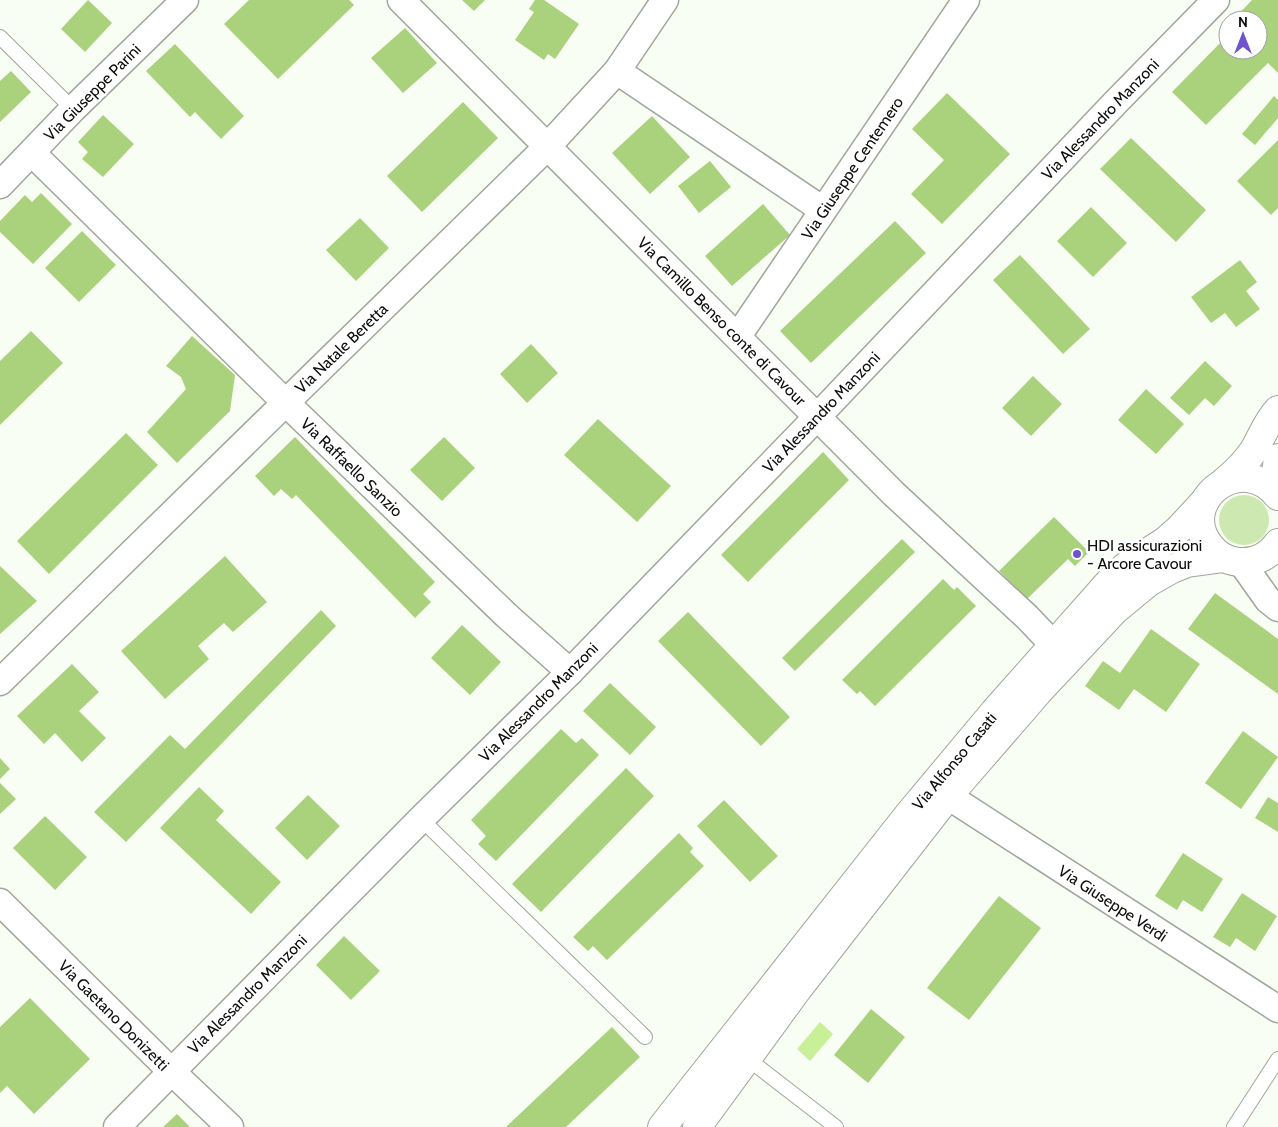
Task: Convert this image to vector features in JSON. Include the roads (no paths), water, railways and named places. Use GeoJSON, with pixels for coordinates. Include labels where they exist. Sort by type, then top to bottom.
{"type":"FeatureCollection","features":[{"type":"Feature","properties":{"kind":"main road"},"geometry":{"type":"LineString","coordinates":[[1225,481],[1248,459],[1278,410]]}},
{"type":"Feature","properties":{"kind":"main road"},"geometry":{"type":"LineString","coordinates":[[1278,458],[1276,481],[1278,495]]}},
{"type":"Feature","properties":{"kind":"main road"},"geometry":{"type":"LineString","coordinates":[[1225,481],[1238,478],[1254,479],[1267,485],[1278,495]]}},
{"type":"Feature","properties":{"kind":"main road","name":"Via Alfonso Casati"},"geometry":{"type":"LineString","coordinates":[[662,1127],[797,990],[948,796],[1013,720],[1125,567],[1164,542],[1192,517],[1213,490],[1225,481]]}},
{"type":"Feature","properties":{"kind":"main road"},"geometry":{"type":"LineString","coordinates":[[1205,501],[1201,517],[1203,533],[1211,548],[1233,560],[1256,563],[1278,570]]}},
{"type":"Feature","properties":{"kind":"main road"},"geometry":{"type":"LineString","coordinates":[[1233,560],[1249,562],[1260,558],[1272,551],[1278,543]]}},
{"type":"Feature","properties":{"kind":"main road","name":"Via Alfonso Casati"},"geometry":{"type":"LineString","coordinates":[[696,1127],[737,1051],[880,849],[995,711],[1061,653],[1149,582],[1172,568],[1187,563],[1233,560]]}},
{"type":"Feature","properties":{"kind":"street","name":"Via Giuseppe Parini"},"geometry":{"type":"LineString","coordinates":[[0,185],[73,109],[185,0]]}},
{"type":"Feature","properties":{"kind":"street","name":"Via Camillo Benso conte di Cavour"},"geometry":{"type":"LineString","coordinates":[[401,0],[894,494],[1027,617],[1061,653]]}},
{"type":"Feature","properties":{"kind":"street","name":"Via Natale Beretta"},"geometry":{"type":"LineString","coordinates":[[0,682],[547,147],[617,71],[665,0]]}},
{"type":"Feature","properties":{"kind":"street","name":"Via Giuseppe Centemero"},"geometry":{"type":"LineString","coordinates":[[738,336],[966,0]]}},
{"type":"Feature","properties":{"kind":"street","name":"Via Alessandro Manzoni"},"geometry":{"type":"LineString","coordinates":[[117,1127],[420,819],[570,672],[1216,0]]}},
{"type":"Feature","properties":{"kind":"street"},"geometry":{"type":"LineString","coordinates":[[617,71],[823,210]]}},
{"type":"Feature","properties":{"kind":"street","name":"Via Raffaello Sanzio"},"geometry":{"type":"LineString","coordinates":[[32,153],[285,402],[506,615],[570,672]]}},
{"type":"Feature","properties":{"kind":"street"},"geometry":{"type":"LineString","coordinates":[[1233,560],[1268,600],[1278,608]]}},
{"type":"Feature","properties":{"kind":"street","name":"Via Giuseppe Verdi"},"geometry":{"type":"LineString","coordinates":[[948,796],[1278,1009]]}},
{"type":"Feature","properties":{"kind":"street","name":"Via Gaetano Donizetti"},"geometry":{"type":"LineString","coordinates":[[0,902],[171,1072],[230,1127]]}},
{"type":"Feature","properties":{"kind":"lane"},"geometry":{"type":"LineString","coordinates":[[0,37],[73,109]]}},
{"type":"Feature","properties":{"kind":"lane"},"geometry":{"type":"LineString","coordinates":[[420,819],[645,1037]]}},
{"type":"Feature","properties":{"kind":"lane"},"geometry":{"type":"LineString","coordinates":[[737,1051],[836,1127]]}},
{"type":"Feature","properties":{"kind":"lane"},"geometry":{"type":"LineString","coordinates":[[1234,1127],[1278,1059]]}},
{"type":"Feature","properties":{"kind":"place","name":"HDI assicurazioni - Arcore Cavour"},"geometry":{"type":"Point","coordinates":[1077,554]}}]}
